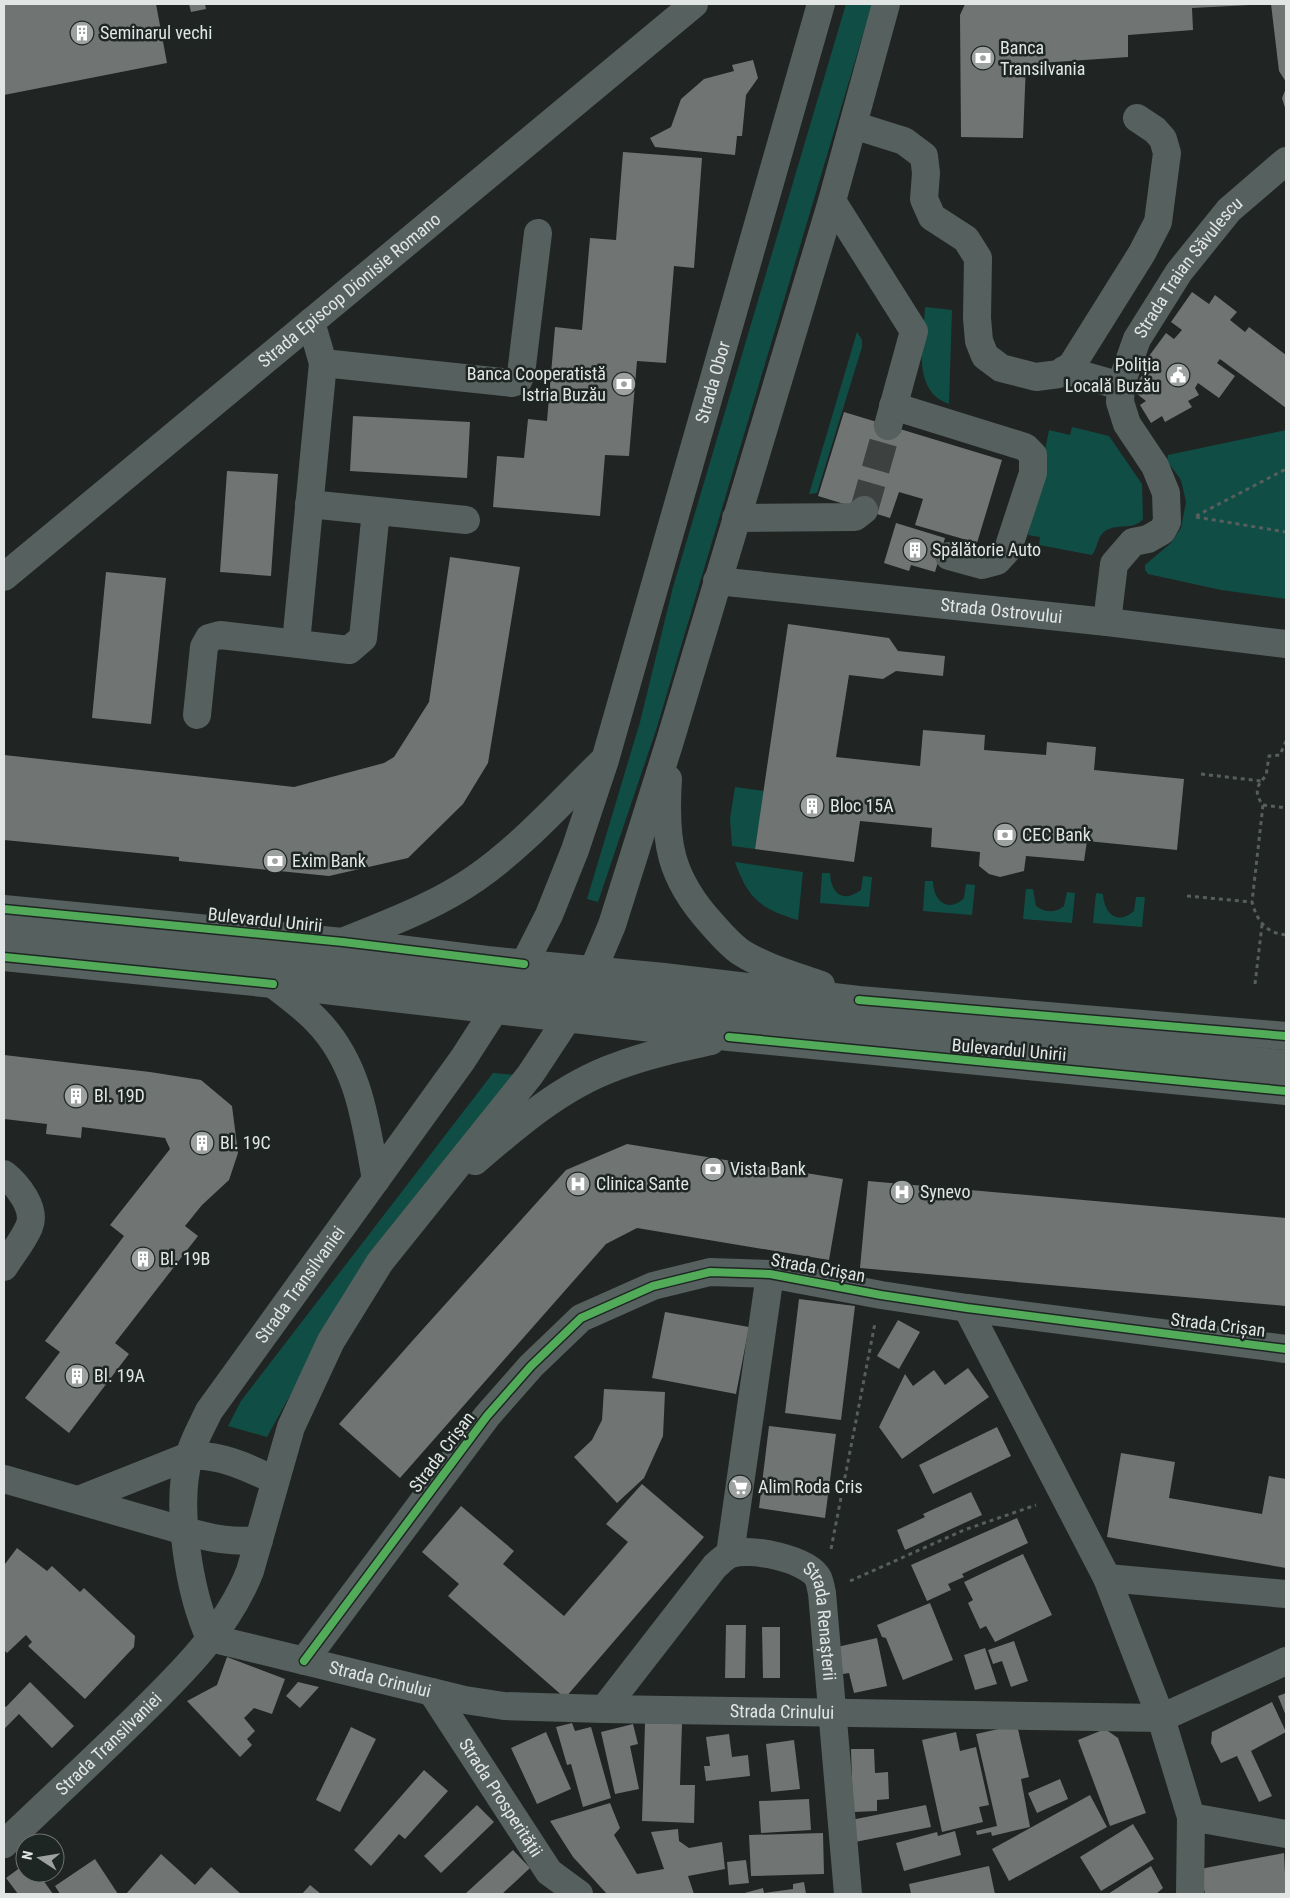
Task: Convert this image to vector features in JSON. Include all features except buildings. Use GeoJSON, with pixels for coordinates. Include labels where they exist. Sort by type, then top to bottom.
{"type":"FeatureCollection","features":[{"type":"Feature","properties":{"kind":"main road","name":"Strada Episcop Dionisie Romano"},"geometry":{"type":"LineString","coordinates":[[4,577],[694,4]]}},
{"type":"Feature","properties":{"kind":"main road","name":"Strada Obor"},"geometry":{"type":"LineString","coordinates":[[517,975],[560,890],[605,760],[821,4]]}},
{"type":"Feature","properties":{"kind":"main road"},"geometry":{"type":"LineString","coordinates":[[859,1000],[742,953],[721,934],[695,906],[679,881],[672,858],[666,810],[670,741],[832,200],[886,4]]}},
{"type":"Feature","properties":{"kind":"main road"},"geometry":{"type":"LineString","coordinates":[[853,125],[904,141],[924,156],[926,173],[924,199],[932,217],[966,239],[978,258],[976,318],[979,341],[984,356],[1001,368],[1036,377],[1048,377],[1072,364],[1142,252],[1158,222],[1166,153],[1162,139],[1155,130],[1137,118]]}},
{"type":"Feature","properties":{"kind":"main road","name":"Strada Traian Săvulescu"},"geometry":{"type":"LineString","coordinates":[[1107,622],[1114,564],[1133,542],[1148,539],[1162,532],[1167,522],[1166,493],[1156,466],[1127,424],[1120,402],[1121,386],[1137,339],[1179,272],[1229,210],[1286,161]]}},
{"type":"Feature","properties":{"kind":"main road"},"geometry":{"type":"LineString","coordinates":[[832,200],[914,331],[891,416],[1026,447],[1033,455],[1033,473],[1008,549],[997,560],[982,565],[949,556]]}},
{"type":"Feature","properties":{"kind":"main road"},"geometry":{"type":"LineString","coordinates":[[323,363],[512,384],[518,381],[521,374],[538,233]]}},
{"type":"Feature","properties":{"kind":"main road"},"geometry":{"type":"LineString","coordinates":[[296,643],[323,363],[311,322]]}},
{"type":"Feature","properties":{"kind":"main road"},"geometry":{"type":"LineString","coordinates":[[1064,370],[1121,386]]}},
{"type":"Feature","properties":{"kind":"main road"},"geometry":{"type":"LineString","coordinates":[[309,504],[466,520]]}},
{"type":"Feature","properties":{"kind":"main road"},"geometry":{"type":"LineString","coordinates":[[736,518],[855,517],[864,510]]}},
{"type":"Feature","properties":{"kind":"main road"},"geometry":{"type":"LineString","coordinates":[[197,715],[204,647],[209,638],[220,635],[350,650],[363,638],[376,511]]}},
{"type":"Feature","properties":{"kind":"main road","name":"Strada Ostrovului"},"geometry":{"type":"LineString","coordinates":[[717,581],[1107,622],[1286,644]]}},
{"type":"Feature","properties":{"kind":"main road","name":"Strada Transilvaniei"},"geometry":{"type":"LineString","coordinates":[[4,1844],[158,1696],[210,1638],[243,1590],[259,1540],[274,1480],[291,1428],[331,1341],[380,1262],[530,1075],[567,1019],[593,970],[612,925],[670,741]]}},
{"type":"Feature","properties":{"kind":"main road"},"geometry":{"type":"LineString","coordinates":[[344,942],[416,911],[474,879],[522,842],[605,760]]}},
{"type":"Feature","properties":{"kind":"main road","name":"Bulevardul Unirii"},"geometry":{"type":"LineString","coordinates":[[4,909],[344,942],[517,975],[579,996],[1286,1064]]}},
{"type":"Feature","properties":{"kind":"main road"},"geometry":{"type":"LineString","coordinates":[[4,932],[517,975]]}},
{"type":"Feature","properties":{"kind":"main road","name":"Bulevardul Unirii"},"geometry":{"type":"LineString","coordinates":[[4,957],[273,984],[729,1037],[1286,1091]]}},
{"type":"Feature","properties":{"kind":"main road","name":"Bulevardul Unirii"},"geometry":{"type":"LineString","coordinates":[[517,975],[593,970],[859,1000],[1286,1036]]}},
{"type":"Feature","properties":{"kind":"main road","name":"Strada Transilvaniei"},"geometry":{"type":"LineString","coordinates":[[210,1638],[200,1617],[193,1590],[185,1531],[184,1486],[189,1456],[209,1411],[463,1059],[517,975]]}},
{"type":"Feature","properties":{"kind":"main road"},"geometry":{"type":"LineString","coordinates":[[273,984],[317,1020],[337,1044],[350,1067],[358,1090],[376,1180]]}},
{"type":"Feature","properties":{"kind":"main road"},"geometry":{"type":"LineString","coordinates":[[423,1206],[515,1127],[578,1084],[614,1067],[660,1052],[729,1037]]}},
{"type":"Feature","properties":{"kind":"main road"},"geometry":{"type":"LineString","coordinates":[[4,1174],[14,1182],[27,1201],[30,1225],[4,1267]]}},
{"type":"Feature","properties":{"kind":"main road","name":"Strada Crișan"},"geometry":{"type":"LineString","coordinates":[[304,1661],[487,1416],[531,1366],[581,1318],[653,1286],[710,1272],[770,1274],[881,1295],[967,1308],[1286,1349]]}},
{"type":"Feature","properties":{"kind":"main road"},"geometry":{"type":"LineString","coordinates":[[604,1709],[715,1566],[730,1554],[770,1274]]}},
{"type":"Feature","properties":{"kind":"main road"},"geometry":{"type":"LineString","coordinates":[[967,1308],[1107,1578],[1161,1718],[1191,1817],[1190,1894]]}},
{"type":"Feature","properties":{"kind":"main road"},"geometry":{"type":"LineString","coordinates":[[81,1499],[189,1456],[211,1456],[274,1480]]}},
{"type":"Feature","properties":{"kind":"main road"},"geometry":{"type":"LineString","coordinates":[[4,1479],[30,1488],[81,1499],[185,1531],[222,1540],[259,1540]]}},
{"type":"Feature","properties":{"kind":"main road","name":"Strada Renașterii"},"geometry":{"type":"LineString","coordinates":[[730,1554],[744,1552],[784,1558],[803,1565],[820,1585],[848,1894]]}},
{"type":"Feature","properties":{"kind":"main road"},"geometry":{"type":"LineString","coordinates":[[1107,1578],[1286,1594]]}},
{"type":"Feature","properties":{"kind":"main road","name":"Strada Crinului"},"geometry":{"type":"LineString","coordinates":[[210,1638],[432,1692],[504,1706],[1161,1718]]}},
{"type":"Feature","properties":{"kind":"main road"},"geometry":{"type":"LineString","coordinates":[[1161,1718],[1286,1661]]}},
{"type":"Feature","properties":{"kind":"main road","name":"Strada Prosperității"},"geometry":{"type":"LineString","coordinates":[[432,1692],[552,1883],[579,1894]]}},
{"type":"Feature","properties":{"kind":"main road"},"geometry":{"type":"LineString","coordinates":[[1191,1817],[1286,1834]]}},
{"type":"Feature","properties":{"kind":"path"},"geometry":{"type":"LineString","coordinates":[[1286,469],[1195,516],[1286,532]]}},
{"type":"Feature","properties":{"kind":"path"},"geometry":{"type":"LineString","coordinates":[[1286,741],[1280,755],[1269,756],[1266,776],[1261,781],[1257,794],[1263,805],[1252,902],[1255,914],[1262,925],[1272,932],[1286,935]]}},
{"type":"Feature","properties":{"kind":"path"},"geometry":{"type":"LineString","coordinates":[[1201,774],[1261,781]]}},
{"type":"Feature","properties":{"kind":"path"},"geometry":{"type":"LineString","coordinates":[[1263,805],[1286,808]]}},
{"type":"Feature","properties":{"kind":"path"},"geometry":{"type":"LineString","coordinates":[[1187,896],[1252,902]]}},
{"type":"Feature","properties":{"kind":"path"},"geometry":{"type":"LineString","coordinates":[[1255,984],[1262,925]]}},
{"type":"Feature","properties":{"kind":"path"},"geometry":{"type":"LineString","coordinates":[[820,1585],[833,1545],[881,1295]]}},
{"type":"Feature","properties":{"kind":"path"},"geometry":{"type":"LineString","coordinates":[[820,1585],[964,1530],[1064,1495]]}},
{"type":"Feature","properties":{"kind":"green space"},"geometry":{"type":"Polygon","coordinates":[[[846,4],[872,4],[657,727],[598,902],[587,899],[640,722],[673,587],[846,4]]]}},
{"type":"Feature","properties":{"kind":"green space"},"geometry":{"type":"Polygon","coordinates":[[[925,307],[952,310],[949,404],[937,397],[929,388],[924,376],[922,348],[925,307]]]}},
{"type":"Feature","properties":{"kind":"green space"},"geometry":{"type":"Polygon","coordinates":[[[857,332],[862,340],[862,347],[817,493],[809,494],[857,332]]]}},
{"type":"Feature","properties":{"kind":"green space"},"geometry":{"type":"Polygon","coordinates":[[[1072,427],[1109,436],[1142,484],[1143,519],[1131,526],[1105,531],[1100,537],[1092,555],[1039,545],[1040,537],[1028,535],[1049,430],[1070,435],[1072,427]]]}},
{"type":"Feature","properties":{"kind":"green space"},"geometry":{"type":"Polygon","coordinates":[[[1286,430],[1286,599],[1221,590],[1148,574],[1145,570],[1145,565],[1171,543],[1181,528],[1186,502],[1181,480],[1167,461],[1168,455],[1286,430]]]}},
{"type":"Feature","properties":{"kind":"green space"},"geometry":{"type":"Polygon","coordinates":[[[735,787],[764,791],[755,849],[732,846],[730,819],[735,787]]]}},
{"type":"Feature","properties":{"kind":"green space"},"geometry":{"type":"Polygon","coordinates":[[[735,862],[803,872],[798,920],[774,912],[758,901],[745,885],[735,862]]]}},
{"type":"Feature","properties":{"kind":"green space"},"geometry":{"type":"Polygon","coordinates":[[[822,873],[830,873],[835,891],[843,896],[854,894],[861,890],[863,876],[872,877],[869,907],[820,903],[822,873]]]}},
{"type":"Feature","properties":{"kind":"green space"},"geometry":{"type":"Polygon","coordinates":[[[925,881],[933,881],[936,894],[942,903],[947,905],[958,903],[964,898],[966,884],[975,885],[972,915],[923,911],[925,881]]]}},
{"type":"Feature","properties":{"kind":"green space"},"geometry":{"type":"Polygon","coordinates":[[[1026,889],[1033,889],[1036,906],[1050,911],[1058,910],[1064,906],[1067,892],[1075,893],[1072,923],[1023,919],[1026,889]]]}},
{"type":"Feature","properties":{"kind":"green space"},"geometry":{"type":"Polygon","coordinates":[[[1096,893],[1103,894],[1109,912],[1117,917],[1128,915],[1134,911],[1136,897],[1145,897],[1142,927],[1093,923],[1096,893]]]}},
{"type":"Feature","properties":{"kind":"green space"},"geometry":{"type":"Polygon","coordinates":[[[493,1073],[515,1075],[310,1359],[267,1437],[228,1426],[241,1401],[493,1073]]]}},
{"type":"Feature","properties":{"kind":"tunnel"},"geometry":{"type":"LineString","coordinates":[[864,510],[888,426]]}},
{"type":"Feature","properties":{"kind":"cycle path"},"geometry":{"type":"LineString","coordinates":[[4,909],[343,942],[524,964]]}},
{"type":"Feature","properties":{"kind":"cycle path"},"geometry":{"type":"LineString","coordinates":[[4,957],[273,984]]}},
{"type":"Feature","properties":{"kind":"cycle path"},"geometry":{"type":"LineString","coordinates":[[859,1000],[1286,1036]]}},
{"type":"Feature","properties":{"kind":"cycle path"},"geometry":{"type":"LineString","coordinates":[[729,1037],[1286,1091]]}},
{"type":"Feature","properties":{"kind":"cycle path"},"geometry":{"type":"LineString","coordinates":[[304,1661],[487,1416],[531,1366],[581,1318],[653,1286],[710,1272],[770,1274],[881,1295],[967,1308],[1286,1349]]}},
{"type":"Feature","properties":{"kind":"place","name":"Seminarul vechi"},"geometry":{"type":"Point","coordinates":[82,33]}},
{"type":"Feature","properties":{"kind":"place","name":"Banca Transilvania"},"geometry":{"type":"Point","coordinates":[983,58]}},
{"type":"Feature","properties":{"kind":"place","name":"Poliția Locală Buzău"},"geometry":{"type":"Point","coordinates":[1178,375]}},
{"type":"Feature","properties":{"kind":"place","name":"Banca Cooperatistă Istria Buzău"},"geometry":{"type":"Point","coordinates":[624,384]}},
{"type":"Feature","properties":{"kind":"place","name":"Spălătorie Auto"},"geometry":{"type":"Point","coordinates":[915,550]}},
{"type":"Feature","properties":{"kind":"place","name":"Bloc 15A"},"geometry":{"type":"Point","coordinates":[812,806]}},
{"type":"Feature","properties":{"kind":"place","name":"CEC Bank"},"geometry":{"type":"Point","coordinates":[1005,835]}},
{"type":"Feature","properties":{"kind":"place","name":"Exim Bank"},"geometry":{"type":"Point","coordinates":[275,861]}},
{"type":"Feature","properties":{"kind":"place","name":"Bl. 19D"},"geometry":{"type":"Point","coordinates":[76,1096]}},
{"type":"Feature","properties":{"kind":"place","name":"Bl. 19C"},"geometry":{"type":"Point","coordinates":[202,1143]}},
{"type":"Feature","properties":{"kind":"place","name":"Vista Bank"},"geometry":{"type":"Point","coordinates":[713,1169]}},
{"type":"Feature","properties":{"kind":"place","name":"Clinica Sante"},"geometry":{"type":"Point","coordinates":[578,1184]}},
{"type":"Feature","properties":{"kind":"place","name":"Synevo"},"geometry":{"type":"Point","coordinates":[902,1192]}},
{"type":"Feature","properties":{"kind":"place","name":"Bl. 19B"},"geometry":{"type":"Point","coordinates":[143,1259]}},
{"type":"Feature","properties":{"kind":"place","name":"Bl. 19A"},"geometry":{"type":"Point","coordinates":[77,1376]}},
{"type":"Feature","properties":{"kind":"place","name":"Alim Roda Cris"},"geometry":{"type":"Point","coordinates":[740,1487]}}]}
